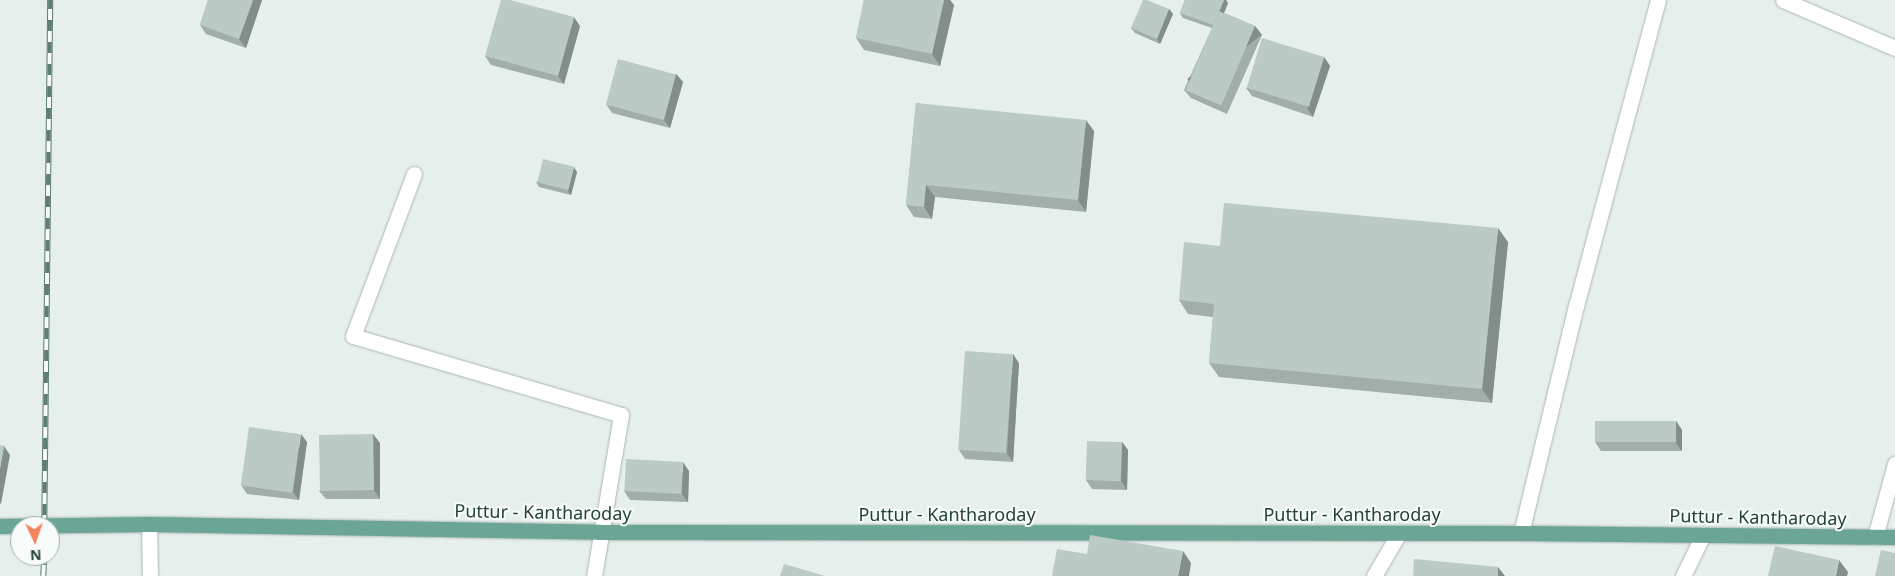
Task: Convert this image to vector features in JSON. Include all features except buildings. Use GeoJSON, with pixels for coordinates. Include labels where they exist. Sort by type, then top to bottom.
{"type":"FeatureCollection","features":[{"type":"Feature","properties":{"kind":"main road","name":"Puttur - Kantharoday"},"geometry":{"type":"LineString","coordinates":[[0,526],[149,524],[600,532],[1521,533],[1895,537]]}},
{"type":"Feature","properties":{"kind":"street"},"geometry":{"type":"LineString","coordinates":[[1521,533],[1576,306],[1658,0]]}},
{"type":"Feature","properties":{"kind":"street"},"geometry":{"type":"LineString","coordinates":[[1783,0],[1895,48]]}},
{"type":"Feature","properties":{"kind":"street"},"geometry":{"type":"LineString","coordinates":[[414,174],[353,336],[621,414],[594,576]]}},
{"type":"Feature","properties":{"kind":"street"},"geometry":{"type":"LineString","coordinates":[[1875,537],[1895,464]]}},
{"type":"Feature","properties":{"kind":"street"},"geometry":{"type":"LineString","coordinates":[[149,524],[150,576]]}},
{"type":"Feature","properties":{"kind":"street"},"geometry":{"type":"LineString","coordinates":[[1374,576],[1399,533]]}},
{"type":"Feature","properties":{"kind":"street"},"geometry":{"type":"LineString","coordinates":[[1683,576],[1703,535]]}},
{"type":"Feature","properties":{"kind":"railway"},"geometry":{"type":"LineString","coordinates":[[44,516],[50,0]]}},
{"type":"Feature","properties":{"kind":"railway"},"geometry":{"type":"LineString","coordinates":[[43,576],[44,566]]}}]}
